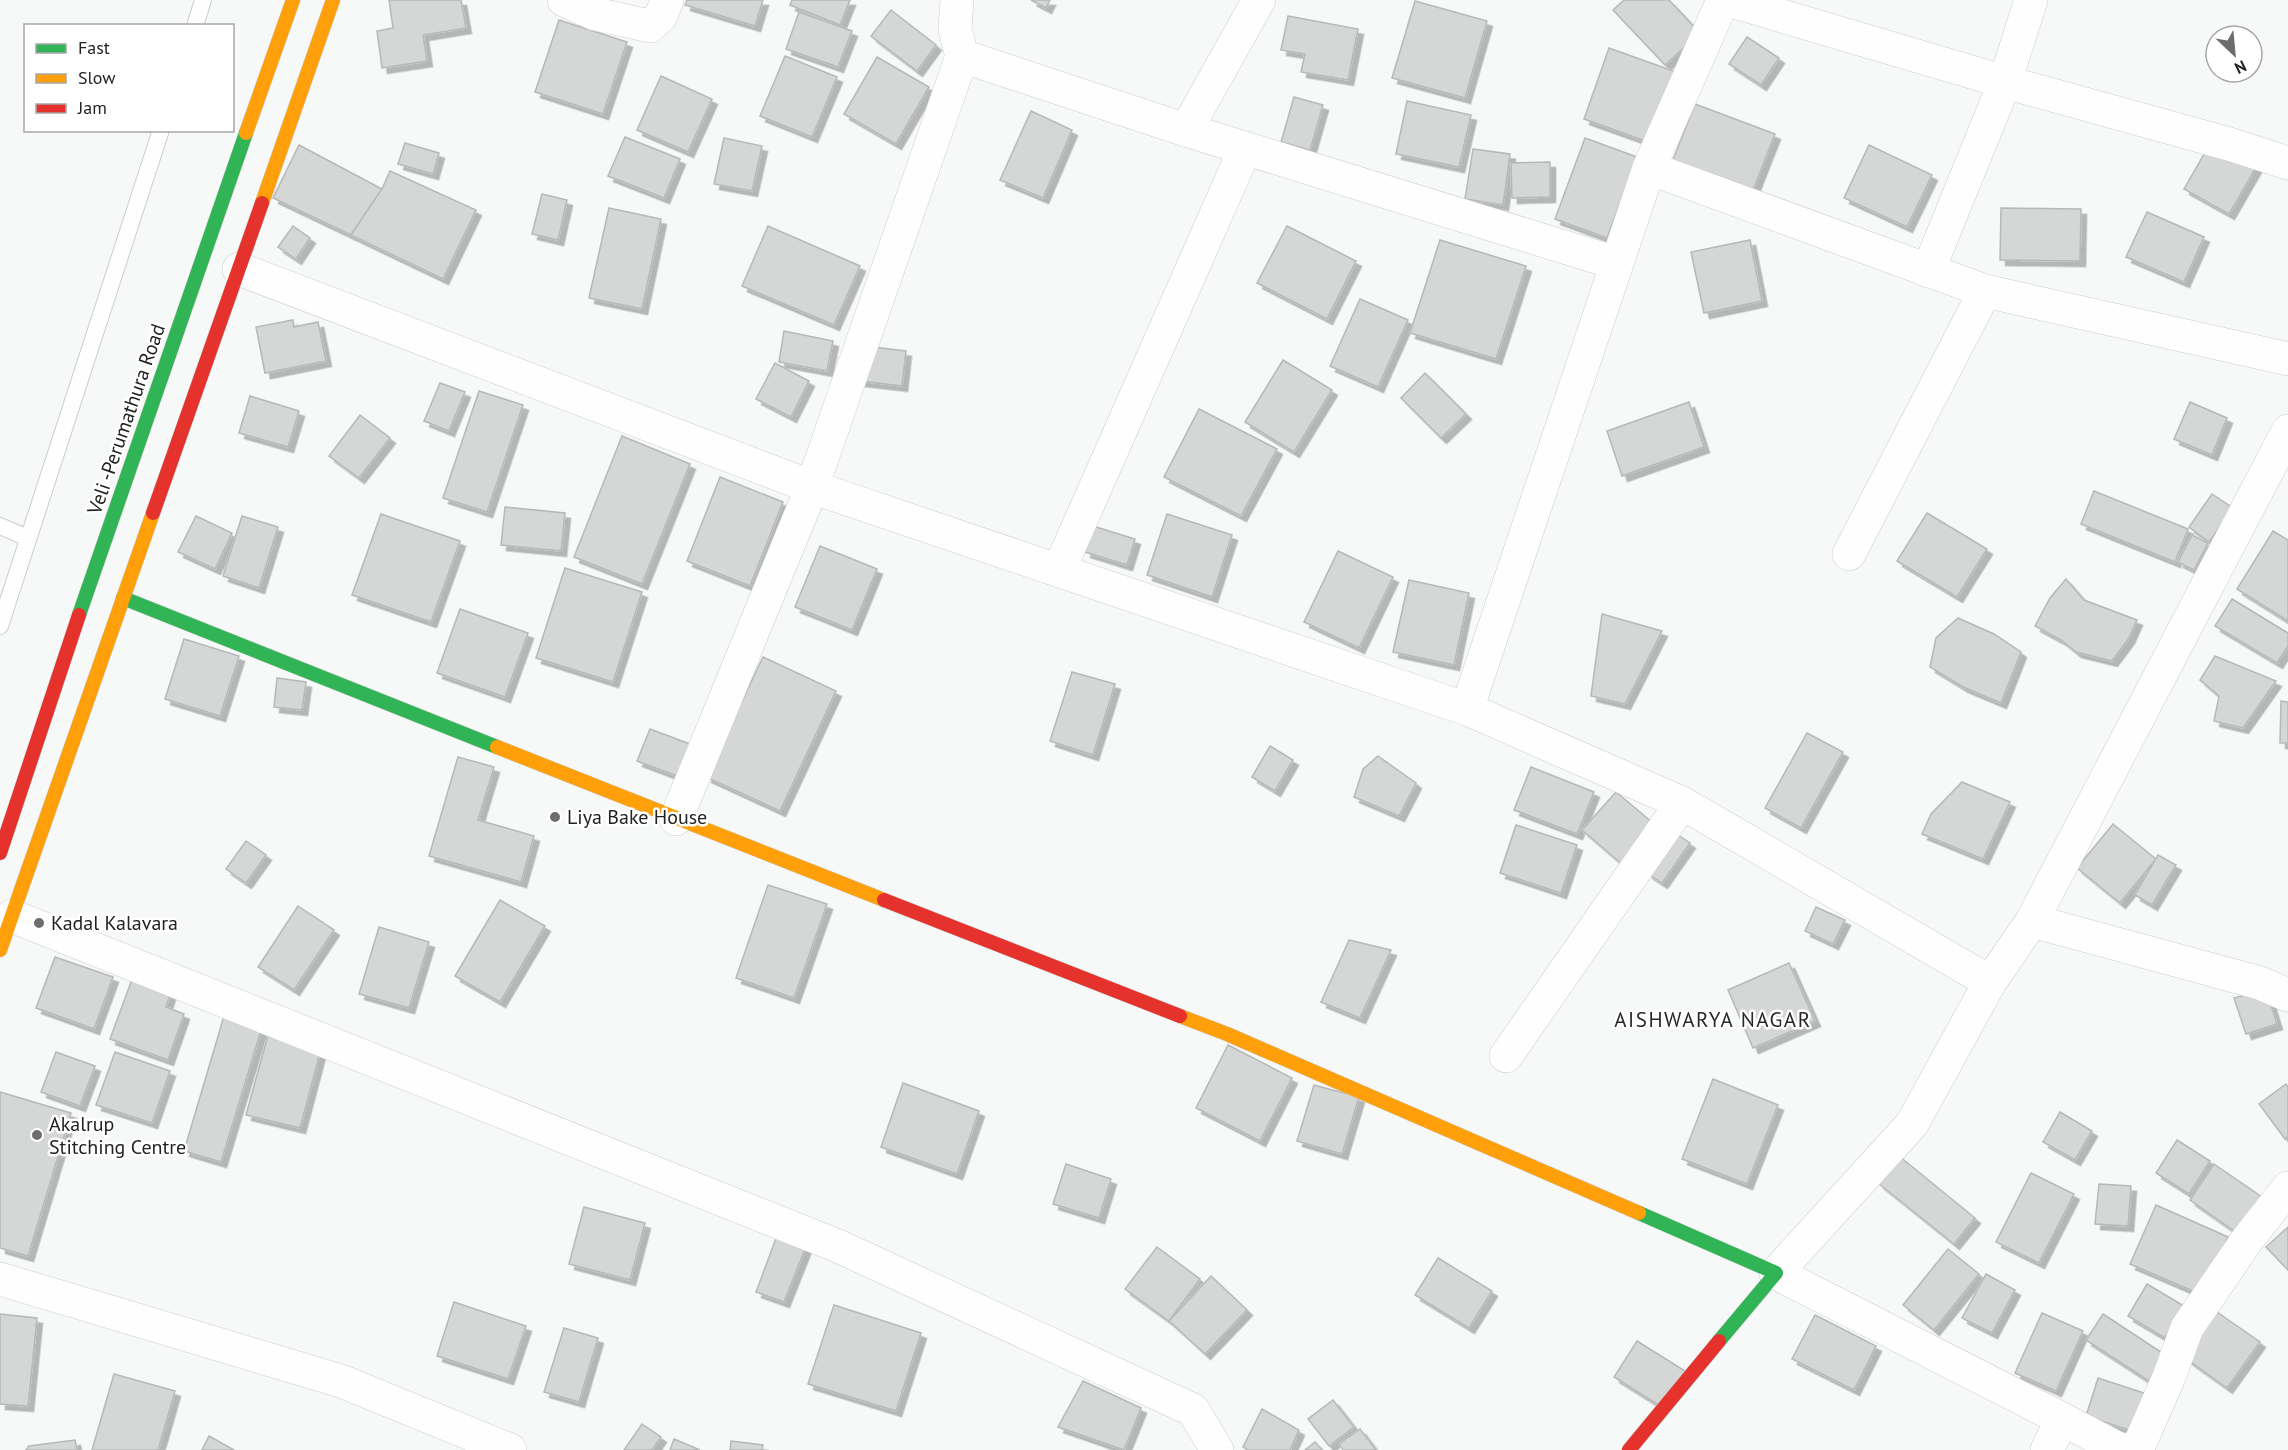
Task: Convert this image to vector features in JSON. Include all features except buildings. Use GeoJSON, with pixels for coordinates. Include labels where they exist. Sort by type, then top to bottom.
{"type":"FeatureCollection","features":[{"type":"Feature","properties":{"kind":"street","name":"Veli -Perumathura Road"},"geometry":{"type":"LineString","coordinates":[[0,853],[88,587],[293,0]]}},
{"type":"Feature","properties":{"kind":"street"},"geometry":{"type":"LineString","coordinates":[[0,950],[333,0]]}},
{"type":"Feature","properties":{"kind":"street"},"geometry":{"type":"LineString","coordinates":[[564,0],[595,14],[650,26],[661,16],[667,0]]}},
{"type":"Feature","properties":{"kind":"street"},"geometry":{"type":"LineString","coordinates":[[676,819],[812,487],[962,56],[955,29],[957,0]]}},
{"type":"Feature","properties":{"kind":"street"},"geometry":{"type":"LineString","coordinates":[[1186,130],[1259,0]]}},
{"type":"Feature","properties":{"kind":"street"},"geometry":{"type":"LineString","coordinates":[[1467,709],[1649,168],[1723,0]]}},
{"type":"Feature","properties":{"kind":"street"},"geometry":{"type":"LineString","coordinates":[[1728,0],[2005,82],[2229,144],[2288,164]]}},
{"type":"Feature","properties":{"kind":"street"},"geometry":{"type":"LineString","coordinates":[[1928,271],[2005,82],[2031,0]]}},
{"type":"Feature","properties":{"kind":"street"},"geometry":{"type":"LineString","coordinates":[[962,56],[1245,149],[1616,263]]}},
{"type":"Feature","properties":{"kind":"street"},"geometry":{"type":"LineString","coordinates":[[1059,570],[1245,149]]}},
{"type":"Feature","properties":{"kind":"street"},"geometry":{"type":"LineString","coordinates":[[1649,168],[1985,291],[2288,359]]}},
{"type":"Feature","properties":{"kind":"street"},"geometry":{"type":"LineString","coordinates":[[239,269],[812,487],[1467,709],[1682,803],[1990,982]]}},
{"type":"Feature","properties":{"kind":"street"},"geometry":{"type":"LineString","coordinates":[[1849,554],[1985,291]]}},
{"type":"Feature","properties":{"kind":"street"},"geometry":{"type":"LineString","coordinates":[[1629,1450],[1776,1273],[1912,1124],[1990,982],[2032,921],[2288,431]]}},
{"type":"Feature","properties":{"kind":"street"},"geometry":{"type":"LineString","coordinates":[[123,598],[676,819],[1227,1034],[1776,1273],[2119,1449],[2128,1450]]}},
{"type":"Feature","properties":{"kind":"street"},"geometry":{"type":"LineString","coordinates":[[1506,1056],[1682,803]]}},
{"type":"Feature","properties":{"kind":"street"},"geometry":{"type":"LineString","coordinates":[[12,916],[838,1246],[1193,1410],[1217,1450]]}},
{"type":"Feature","properties":{"kind":"street"},"geometry":{"type":"LineString","coordinates":[[2032,921],[2260,983],[2288,995]]}},
{"type":"Feature","properties":{"kind":"street"},"geometry":{"type":"LineString","coordinates":[[2137,1450],[2169,1377],[2187,1328],[2247,1240],[2288,1188]]}},
{"type":"Feature","properties":{"kind":"street"},"geometry":{"type":"LineString","coordinates":[[0,1279],[341,1382],[471,1443],[510,1450]]}},
{"type":"Feature","properties":{"kind":"street"},"geometry":{"type":"LineString","coordinates":[[2047,1450],[2062,1419]]}},
{"type":"Feature","properties":{"kind":"lane"},"geometry":{"type":"LineString","coordinates":[[196,24],[203,0]]}},
{"type":"Feature","properties":{"kind":"lane"},"geometry":{"type":"LineString","coordinates":[[0,626],[160,132]]}},
{"type":"Feature","properties":{"kind":"lane"},"geometry":{"type":"LineString","coordinates":[[0,526],[28,538]]}},
{"type":"Feature","properties":{"kind":"traffic: fast"},"geometry":{"type":"LineString","coordinates":[[79,615],[246,133]]}},
{"type":"Feature","properties":{"kind":"traffic: fast"},"geometry":{"type":"LineString","coordinates":[[123,598],[497,747]]}},
{"type":"Feature","properties":{"kind":"traffic: fast"},"geometry":{"type":"LineString","coordinates":[[1639,1213],[1776,1273],[1719,1341]]}},
{"type":"Feature","properties":{"kind":"traffic: slow"},"geometry":{"type":"LineString","coordinates":[[246,133],[293,0]]}},
{"type":"Feature","properties":{"kind":"traffic: slow"},"geometry":{"type":"LineString","coordinates":[[262,203],[333,0]]}},
{"type":"Feature","properties":{"kind":"traffic: slow"},"geometry":{"type":"LineString","coordinates":[[0,950],[153,513]]}},
{"type":"Feature","properties":{"kind":"traffic: slow"},"geometry":{"type":"LineString","coordinates":[[497,747],[884,900]]}},
{"type":"Feature","properties":{"kind":"traffic: slow"},"geometry":{"type":"LineString","coordinates":[[1180,1016],[1227,1034],[1639,1213]]}},
{"type":"Feature","properties":{"kind":"traffic: jam"},"geometry":{"type":"LineString","coordinates":[[153,513],[262,203]]}},
{"type":"Feature","properties":{"kind":"traffic: jam"},"geometry":{"type":"LineString","coordinates":[[0,853],[79,615]]}},
{"type":"Feature","properties":{"kind":"traffic: jam"},"geometry":{"type":"LineString","coordinates":[[884,900],[1180,1016]]}},
{"type":"Feature","properties":{"kind":"traffic: jam"},"geometry":{"type":"LineString","coordinates":[[1629,1450],[1719,1341]]}},
{"type":"Feature","properties":{"kind":"place","name":"Liya Bake House"},"geometry":{"type":"Point","coordinates":[555,817]}},
{"type":"Feature","properties":{"kind":"place","name":"Kadal Kalavara"},"geometry":{"type":"Point","coordinates":[39,923]}},
{"type":"Feature","properties":{"kind":"place","name":"Akalrup Stitching Centre"},"geometry":{"type":"Point","coordinates":[37,1135]}},
{"type":"Feature","properties":{"kind":"district","name":"AISHWARYA NAGAR"},"geometry":{"type":"Point","coordinates":[1713,1020]}}]}
